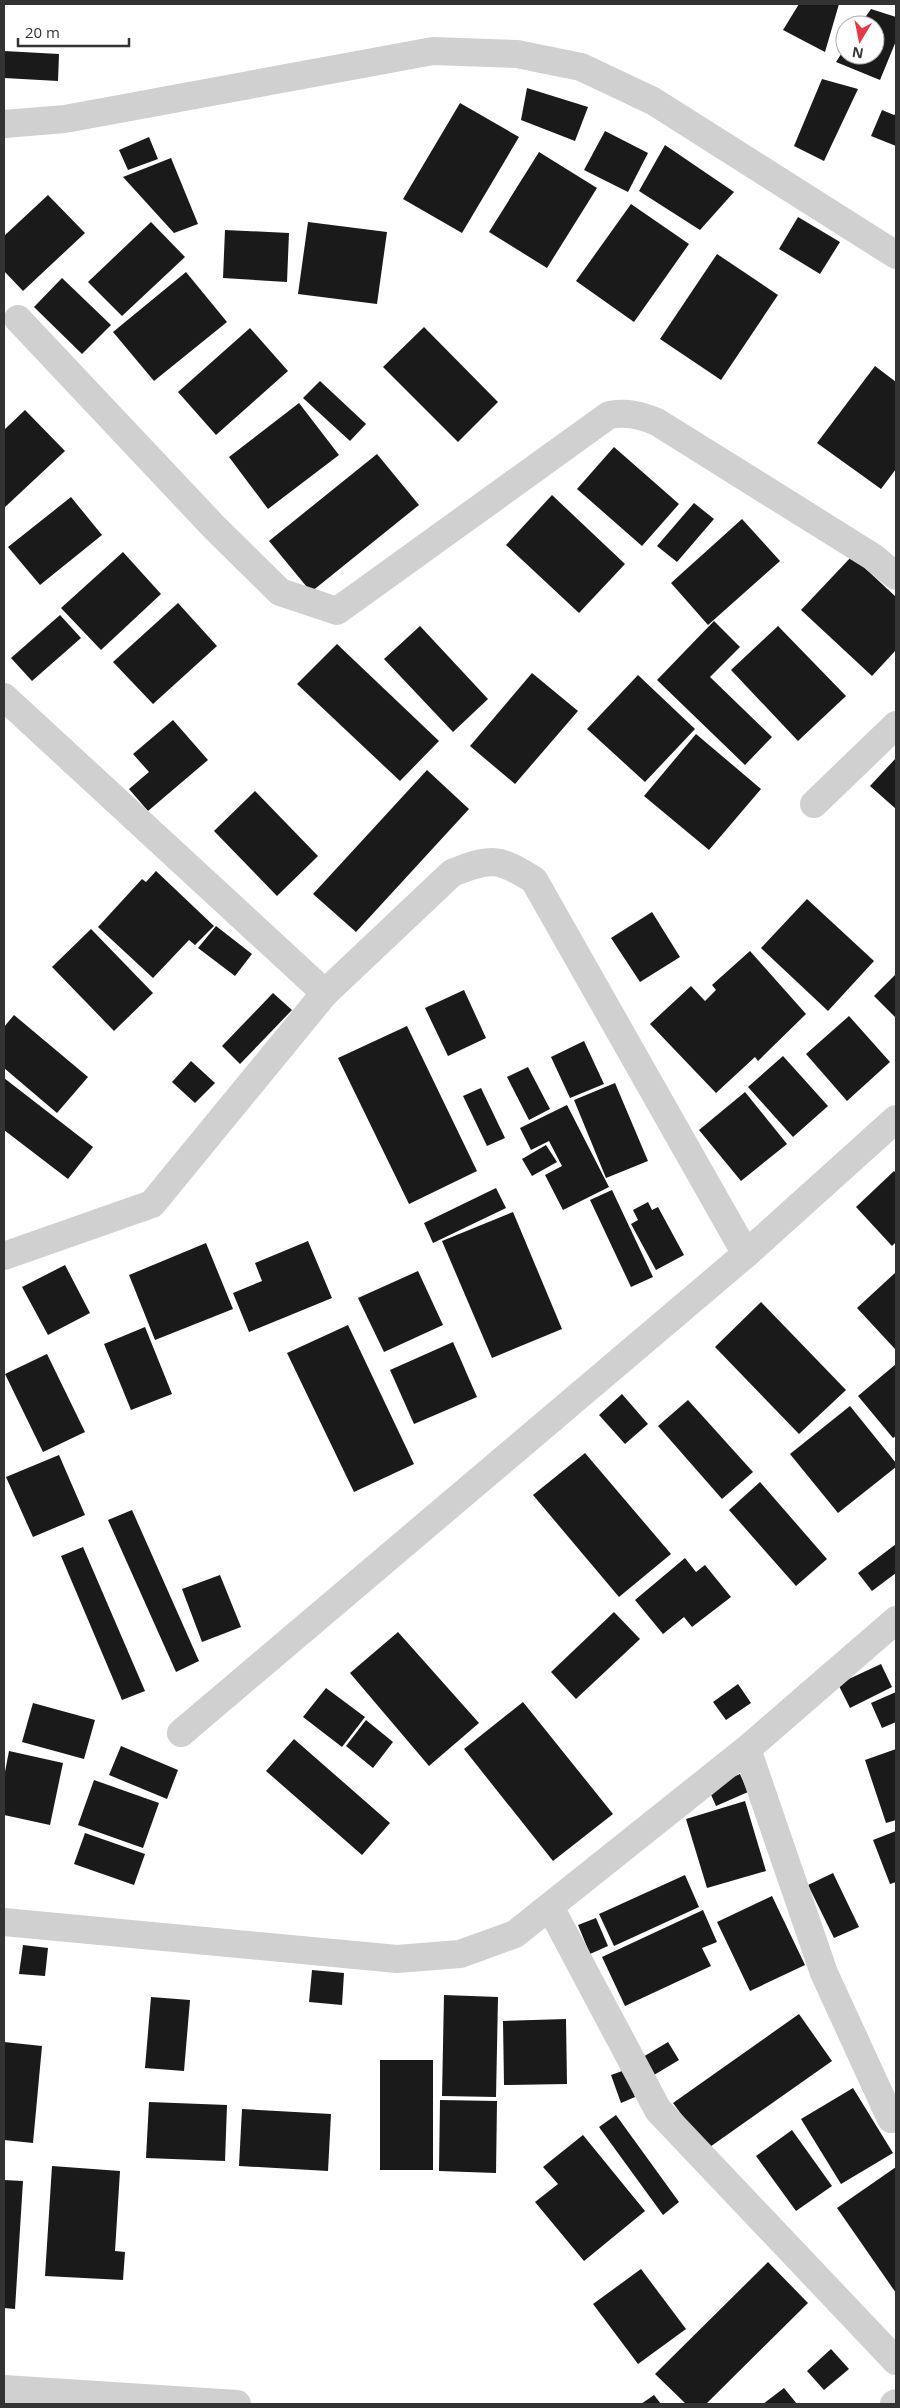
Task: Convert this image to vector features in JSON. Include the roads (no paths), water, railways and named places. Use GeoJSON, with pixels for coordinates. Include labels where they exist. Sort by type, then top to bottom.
{"type":"FeatureCollection","features":[{"type":"Feature","properties":{"kind":"street"},"geometry":{"type":"LineString","coordinates":[[4,124],[65,119],[433,51],[517,54],[581,67],[653,100],[896,254]]}},
{"type":"Feature","properties":{"kind":"street"},"geometry":{"type":"LineString","coordinates":[[18,319],[214,527],[280,592],[336,611],[609,415],[624,413],[638,414],[657,422],[873,558],[896,576]]}},
{"type":"Feature","properties":{"kind":"street"},"geometry":{"type":"LineString","coordinates":[[6,705],[325,993]]}},
{"type":"Feature","properties":{"kind":"street"},"geometry":{"type":"LineString","coordinates":[[814,804],[896,725]]}},
{"type":"Feature","properties":{"kind":"street"},"geometry":{"type":"LineString","coordinates":[[4,1256],[152,1204],[325,993],[452,872],[478,862],[508,864],[534,880],[746,1254]]}},
{"type":"Feature","properties":{"kind":"street"},"geometry":{"type":"LineString","coordinates":[[181,1733],[746,1254],[896,1119]]}},
{"type":"Feature","properties":{"kind":"street"},"geometry":{"type":"LineString","coordinates":[[4,1922],[397,1959],[460,1954],[515,1934],[747,1750],[896,1620]]}},
{"type":"Feature","properties":{"kind":"street"},"geometry":{"type":"LineString","coordinates":[[747,1750],[824,1973],[891,2119]]}},
{"type":"Feature","properties":{"kind":"street"},"geometry":{"type":"LineString","coordinates":[[550,1907],[658,2110],[896,2361]]}},
{"type":"Feature","properties":{"kind":"street"},"geometry":{"type":"LineString","coordinates":[[4,2389],[237,2404]]}}]}
